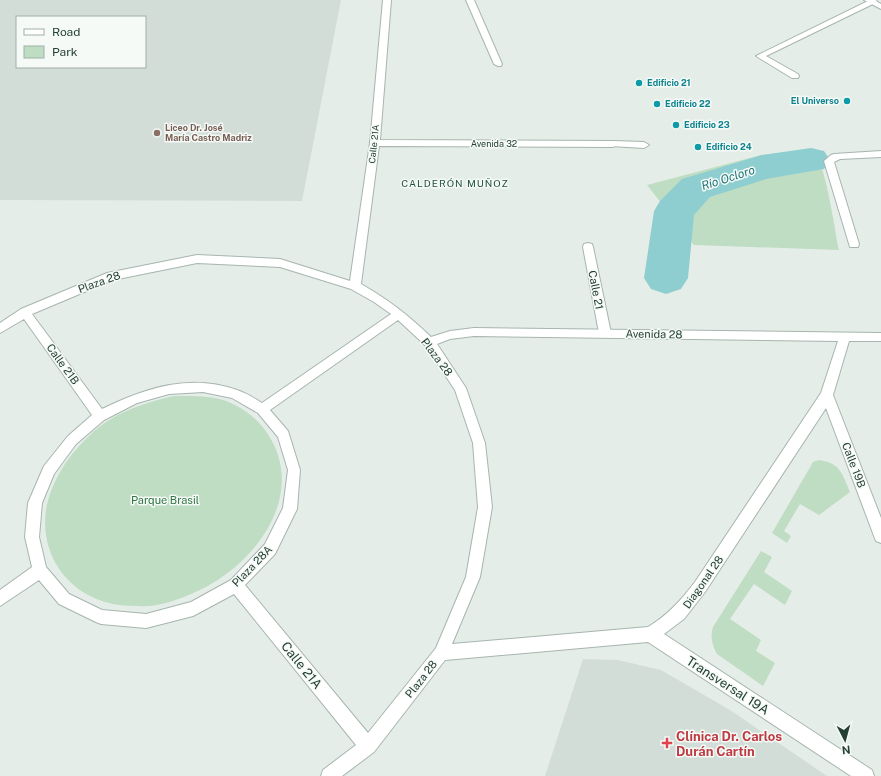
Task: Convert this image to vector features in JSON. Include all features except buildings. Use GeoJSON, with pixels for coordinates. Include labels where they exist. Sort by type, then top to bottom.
{"type":"FeatureCollection","features":[{"type":"Feature","properties":{"kind":"street","name":"Calle 21A"},"geometry":{"type":"LineString","coordinates":[[355,286],[375,143],[387,0]]}},
{"type":"Feature","properties":{"kind":"street"},"geometry":{"type":"LineString","coordinates":[[470,0],[498,64]]}},
{"type":"Feature","properties":{"kind":"street"},"geometry":{"type":"LineString","coordinates":[[795,76],[760,56],[870,1],[881,7]]}},
{"type":"Feature","properties":{"kind":"street","name":"Avenida 32"},"geometry":{"type":"LineString","coordinates":[[375,143],[644,145]]}},
{"type":"Feature","properties":{"kind":"street"},"geometry":{"type":"LineString","coordinates":[[854,244],[829,161],[834,157],[840,156],[881,154]]}},
{"type":"Feature","properties":{"kind":"street","name":"Calle 21"},"geometry":{"type":"LineString","coordinates":[[588,247],[605,333]]}},
{"type":"Feature","properties":{"kind":"street","name":"Plaza 28"},"geometry":{"type":"LineString","coordinates":[[0,329],[25,312],[111,276],[198,259],[280,263],[355,286],[378,299],[399,314],[429,342],[460,388],[479,443],[485,507],[473,577],[441,652],[368,746],[329,776]]}},
{"type":"Feature","properties":{"kind":"street","name":"Calle 21B"},"geometry":{"type":"LineString","coordinates":[[25,312],[100,416]]}},
{"type":"Feature","properties":{"kind":"street"},"geometry":{"type":"LineString","coordinates":[[262,409],[399,314]]}},
{"type":"Feature","properties":{"kind":"street","name":"Avenida 28"},"geometry":{"type":"LineString","coordinates":[[429,342],[450,335],[474,332],[881,337]]}},
{"type":"Feature","properties":{"kind":"street","name":"Diagonal 28"},"geometry":{"type":"LineString","coordinates":[[441,652],[650,634],[668,624],[682,611],[700,587],[827,395],[845,337]]}},
{"type":"Feature","properties":{"kind":"street","name":"Plaza 28A"},"geometry":{"type":"LineString","coordinates":[[204,387],[236,394],[262,409],[284,436],[294,470],[290,509],[270,549],[236,585],[193,609],[146,621],[101,617],[64,599],[40,570],[32,537],[35,503],[49,470],[72,440],[100,416],[134,398],[169,389],[204,387]]}},
{"type":"Feature","properties":{"kind":"street","name":"Calle 19B"},"geometry":{"type":"LineString","coordinates":[[827,395],[881,536]]}},
{"type":"Feature","properties":{"kind":"street"},"geometry":{"type":"LineString","coordinates":[[0,599],[40,570]]}},
{"type":"Feature","properties":{"kind":"street","name":"Calle 21A"},"geometry":{"type":"LineString","coordinates":[[236,585],[368,746]]}},
{"type":"Feature","properties":{"kind":"street","name":"Transversal 19A"},"geometry":{"type":"LineString","coordinates":[[650,634],[866,776]]}},
{"type":"Feature","properties":{"kind":"shaded area","name":"Liceo Dr. José María Castro Madriz"},"geometry":{"type":"Polygon","coordinates":[[[0,0],[341,0],[302,201],[0,200],[0,0]]]}},
{"type":"Feature","properties":{"kind":"shaded area","name":"Clínica Dr. Carlos Durán Cartín"},"geometry":{"type":"Polygon","coordinates":[[[583,659],[618,660],[661,670],[730,710],[827,776],[545,776],[583,659]]]}},
{"type":"Feature","properties":{"kind":"green space"},"geometry":{"type":"Polygon","coordinates":[[[812,149],[817,155],[825,180],[839,250],[694,245],[647,185],[761,155],[812,149]]]}},
{"type":"Feature","properties":{"kind":"green space","name":"Parque Brasil"},"geometry":{"type":"Polygon","coordinates":[[[174,396],[202,396],[216,398],[229,402],[256,419],[266,431],[274,445],[281,468],[281,491],[275,514],[264,534],[249,554],[212,584],[185,597],[158,605],[129,606],[105,602],[87,595],[72,584],[60,571],[52,555],[47,538],[45,521],[47,502],[57,477],[69,458],[98,428],[128,410],[174,396]]]}},
{"type":"Feature","properties":{"kind":"green space"},"geometry":{"type":"Polygon","coordinates":[[[819,460],[826,461],[840,470],[850,492],[819,515],[800,504],[784,531],[791,536],[787,543],[772,533],[813,462],[819,460]]]}},
{"type":"Feature","properties":{"kind":"green space"},"geometry":{"type":"Polygon","coordinates":[[[761,551],[772,557],[764,572],[792,591],[785,605],[754,584],[730,619],[761,640],[756,651],[775,663],[763,686],[717,654],[712,638],[713,627],[761,551]]]}},
{"type":"Feature","properties":{"kind":"waterway","name":"Río Ocloro"},"geometry":{"type":"LineString","coordinates":[[666,278],[674,211],[696,188],[762,167],[811,160]]}},
{"type":"Feature","properties":{"kind":"place","name":"Edificio 21"},"geometry":{"type":"Point","coordinates":[639,83]}},
{"type":"Feature","properties":{"kind":"place","name":"El Universo"},"geometry":{"type":"Point","coordinates":[847,101]}},
{"type":"Feature","properties":{"kind":"place","name":"Edificio 22"},"geometry":{"type":"Point","coordinates":[657,104]}},
{"type":"Feature","properties":{"kind":"place","name":"Edificio 23"},"geometry":{"type":"Point","coordinates":[676,125]}},
{"type":"Feature","properties":{"kind":"place","name":"Liceo Dr. José María Castro Madriz"},"geometry":{"type":"Point","coordinates":[157,133]}},
{"type":"Feature","properties":{"kind":"place","name":"Edificio 24"},"geometry":{"type":"Point","coordinates":[698,147]}},
{"type":"Feature","properties":{"kind":"place","name":"Clínica Dr. Carlos Durán Cartín"},"geometry":{"type":"Point","coordinates":[667,743]}},
{"type":"Feature","properties":{"kind":"district","name":"CALDERÓN MUÑOZ"},"geometry":{"type":"Point","coordinates":[455,183]}}]}
